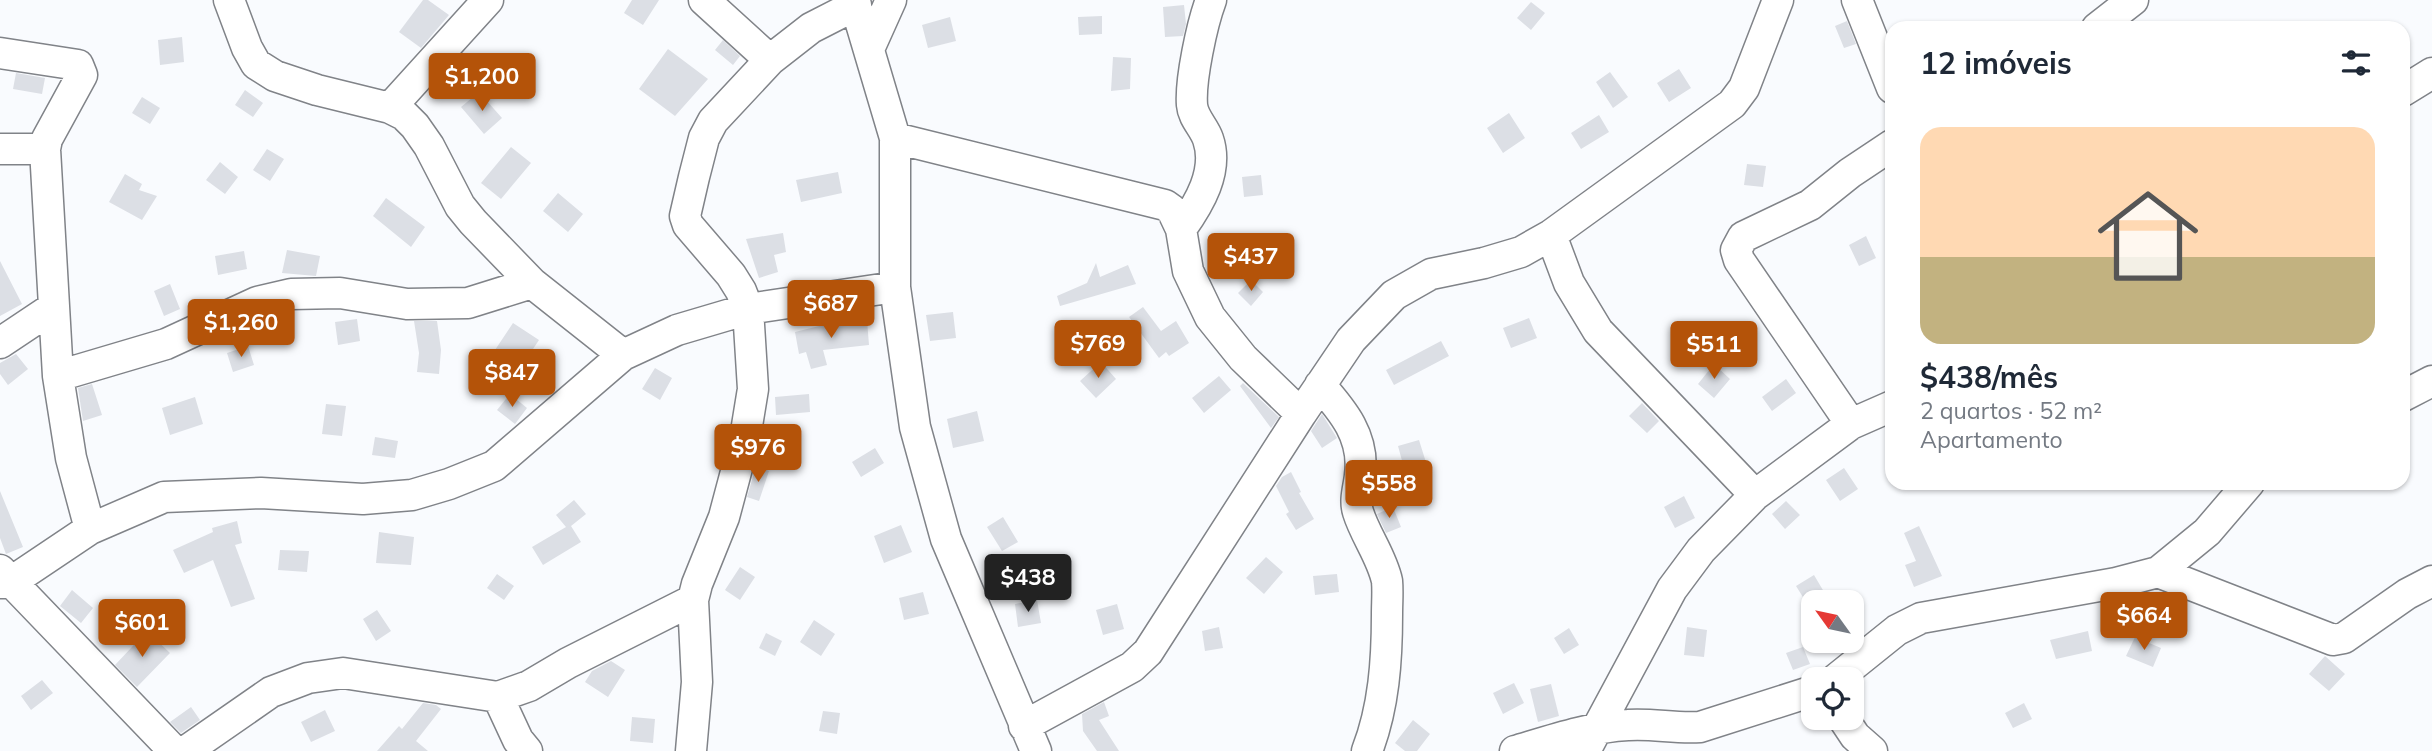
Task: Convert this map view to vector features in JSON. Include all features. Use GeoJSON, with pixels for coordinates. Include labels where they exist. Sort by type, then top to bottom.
{"type":"FeatureCollection","features":[{"type":"Feature","properties":{"kind":"street"},"geometry":{"type":"LineString","coordinates":[[229,0],[256,64],[275,76],[390,108],[404,115],[429,146],[460,206],[532,283],[623,355]]}},
{"type":"Feature","properties":{"kind":"street"},"geometry":{"type":"LineString","coordinates":[[390,108],[488,0]]}},
{"type":"Feature","properties":{"kind":"street"},"geometry":{"type":"LineString","coordinates":[[704,0],[770,60]]}},
{"type":"Feature","properties":{"kind":"street"},"geometry":{"type":"LineString","coordinates":[[869,49],[891,0]]}},
{"type":"Feature","properties":{"kind":"street"},"geometry":{"type":"LineString","coordinates":[[1181,229],[1200,202],[1208,177],[1208,140],[1192,109],[1191,84],[1211,0]]}},
{"type":"Feature","properties":{"kind":"street"},"geometry":{"type":"LineString","coordinates":[[691,751],[697,682],[693,600],[724,517],[745,438],[753,389],[748,309],[731,275],[694,233],[685,216],[705,138],[713,121],[770,60],[811,28],[855,2],[895,138],[895,288],[915,427],[946,539],[1030,738],[1132,667],[1148,652],[1351,340],[1394,295],[1431,274],[1521,252],[1551,235],[1732,104],[1744,88],[1778,0]]}},
{"type":"Feature","properties":{"kind":"street"},"geometry":{"type":"LineString","coordinates":[[1857,0],[1885,70]]}},
{"type":"Feature","properties":{"kind":"street"},"geometry":{"type":"LineString","coordinates":[[2106,21],[2133,0]]}},
{"type":"Feature","properties":{"kind":"street"},"geometry":{"type":"LineString","coordinates":[[0,53],[78,65],[81,68],[82,75],[47,139],[45,149],[58,376],[71,458],[90,529]]}},
{"type":"Feature","properties":{"kind":"street"},"geometry":{"type":"LineString","coordinates":[[2410,87],[2432,73]]}},
{"type":"Feature","properties":{"kind":"street"},"geometry":{"type":"LineString","coordinates":[[895,138],[1165,205],[1172,209],[1181,229],[1188,271],[1210,317],[1243,358],[1301,414]]}},
{"type":"Feature","properties":{"kind":"street"},"geometry":{"type":"LineString","coordinates":[[0,149],[45,149]]}},
{"type":"Feature","properties":{"kind":"street"},"geometry":{"type":"LineString","coordinates":[[1851,424],[1739,261],[1736,250],[1743,237],[1810,205],[1885,150]]}},
{"type":"Feature","properties":{"kind":"street"},"geometry":{"type":"LineString","coordinates":[[1551,235],[1569,283],[1598,331],[1755,495]]}},
{"type":"Feature","properties":{"kind":"street"},"geometry":{"type":"LineString","coordinates":[[58,376],[166,345],[257,302],[291,295],[340,293],[407,304],[468,303],[532,283]]}},
{"type":"Feature","properties":{"kind":"street"},"geometry":{"type":"LineString","coordinates":[[693,600],[568,663],[529,686],[498,697],[343,673],[308,678],[271,692],[170,748],[4,578],[90,529],[164,497],[261,493],[363,499],[412,495],[449,484],[494,466],[623,355],[677,330],[748,309],[895,288]]}},
{"type":"Feature","properties":{"kind":"street"},"geometry":{"type":"LineString","coordinates":[[0,343],[54,307]]}},
{"type":"Feature","properties":{"kind":"street"},"geometry":{"type":"LineString","coordinates":[[2410,393],[2432,382]]}},
{"type":"Feature","properties":{"kind":"street"},"geometry":{"type":"LineString","coordinates":[[1320,385],[1342,410],[1353,428],[1360,449],[1361,472],[1356,496],[1357,510],[1387,581],[1387,662],[1374,734],[1367,751]]}},
{"type":"Feature","properties":{"kind":"street"},"geometry":{"type":"LineString","coordinates":[[1592,739],[1672,589],[1701,550],[1755,495],[1851,424],[1885,409]]}},
{"type":"Feature","properties":{"kind":"street"},"geometry":{"type":"LineString","coordinates":[[1851,667],[1897,630],[1921,618],[2116,583],[2158,572],[2207,532],[2243,490]]}},
{"type":"Feature","properties":{"kind":"street"},"geometry":{"type":"LineString","coordinates":[[2158,572],[2333,640],[2344,638],[2407,594],[2432,581]]}},
{"type":"Feature","properties":{"kind":"street"},"geometry":{"type":"LineString","coordinates":[[1516,751],[1592,739],[1631,724],[1681,729],[1700,727],[1801,695]]}},
{"type":"Feature","properties":{"kind":"street"},"geometry":{"type":"LineString","coordinates":[[498,697],[518,740],[527,751]]}},
{"type":"Feature","properties":{"kind":"street"},"geometry":{"type":"LineString","coordinates":[[1851,730],[1872,751]]}},
{"type":"Feature","properties":{"kind":"building"},"geometry":{"type":"Polygon","coordinates":[[[423,0],[428,0],[449,15],[421,48],[399,32],[423,0]]]}},
{"type":"Feature","properties":{"kind":"building"},"geometry":{"type":"Polygon","coordinates":[[[632,0],[659,0],[643,25],[624,13],[632,0]]]}},
{"type":"Feature","properties":{"kind":"building"},"geometry":{"type":"Polygon","coordinates":[[[1531,2],[1545,13],[1531,30],[1517,18],[1531,2]]]}},
{"type":"Feature","properties":{"kind":"building"},"geometry":{"type":"Polygon","coordinates":[[[1184,5],[1186,24],[1183,36],[1165,37],[1163,7],[1184,5]]]}},
{"type":"Feature","properties":{"kind":"building"},"geometry":{"type":"Polygon","coordinates":[[[1102,16],[1102,34],[1079,35],[1078,17],[1102,16]]]}},
{"type":"Feature","properties":{"kind":"building"},"geometry":{"type":"Polygon","coordinates":[[[950,17],[956,41],[928,48],[922,25],[950,17]]]}},
{"type":"Feature","properties":{"kind":"building"},"geometry":{"type":"Polygon","coordinates":[[[1847,21],[1856,44],[1844,48],[1835,26],[1847,21]]]}},
{"type":"Feature","properties":{"kind":"building"},"geometry":{"type":"Polygon","coordinates":[[[182,37],[184,62],[160,65],[158,40],[182,37]]]}},
{"type":"Feature","properties":{"kind":"building"},"geometry":{"type":"Polygon","coordinates":[[[723,40],[740,56],[733,65],[715,50],[723,40]]]}},
{"type":"Feature","properties":{"kind":"building"},"geometry":{"type":"Polygon","coordinates":[[[668,49],[708,79],[675,116],[639,89],[668,49]]]}},
{"type":"Feature","properties":{"kind":"building"},"geometry":{"type":"Polygon","coordinates":[[[1113,57],[1131,58],[1130,89],[1111,91],[1113,57]]]}},
{"type":"Feature","properties":{"kind":"building"},"geometry":{"type":"Polygon","coordinates":[[[1679,69],[1691,88],[1669,102],[1657,83],[1679,69]]]}},
{"type":"Feature","properties":{"kind":"building"},"geometry":{"type":"Polygon","coordinates":[[[1610,72],[1628,97],[1613,108],[1596,82],[1610,72]]]}},
{"type":"Feature","properties":{"kind":"building"},"geometry":{"type":"Polygon","coordinates":[[[16,73],[45,78],[42,94],[13,89],[16,73]]]}},
{"type":"Feature","properties":{"kind":"building"},"geometry":{"type":"Polygon","coordinates":[[[245,90],[263,103],[253,117],[235,105],[245,90]]]}},
{"type":"Feature","properties":{"kind":"building"},"geometry":{"type":"Polygon","coordinates":[[[479,92],[502,118],[484,134],[461,107],[479,92]]]}},
{"type":"Feature","properties":{"kind":"building"},"geometry":{"type":"Polygon","coordinates":[[[142,97],[160,108],[150,124],[132,113],[142,97]]]}},
{"type":"Feature","properties":{"kind":"building"},"geometry":{"type":"Polygon","coordinates":[[[1509,113],[1525,138],[1503,153],[1487,128],[1509,113]]]}},
{"type":"Feature","properties":{"kind":"building"},"geometry":{"type":"Polygon","coordinates":[[[1599,115],[1609,132],[1581,149],[1571,133],[1599,115]]]}},
{"type":"Feature","properties":{"kind":"building"},"geometry":{"type":"Polygon","coordinates":[[[511,147],[531,163],[501,199],[481,183],[511,147]]]}},
{"type":"Feature","properties":{"kind":"building"},"geometry":{"type":"Polygon","coordinates":[[[267,149],[284,159],[270,181],[253,170],[267,149]]]}},
{"type":"Feature","properties":{"kind":"building"},"geometry":{"type":"Polygon","coordinates":[[[220,162],[238,177],[225,194],[206,180],[220,162]]]}},
{"type":"Feature","properties":{"kind":"building"},"geometry":{"type":"Polygon","coordinates":[[[1747,164],[1766,166],[1763,187],[1744,185],[1747,164]]]}},
{"type":"Feature","properties":{"kind":"building"},"geometry":{"type":"Polygon","coordinates":[[[838,172],[842,193],[801,202],[796,180],[838,172]]]}},
{"type":"Feature","properties":{"kind":"building"},"geometry":{"type":"Polygon","coordinates":[[[125,174],[142,184],[139,190],[157,196],[142,220],[109,202],[125,174]]]}},
{"type":"Feature","properties":{"kind":"building"},"geometry":{"type":"Polygon","coordinates":[[[1261,175],[1263,195],[1244,197],[1242,177],[1261,175]]]}},
{"type":"Feature","properties":{"kind":"building"},"geometry":{"type":"Polygon","coordinates":[[[558,193],[583,214],[568,232],[543,211],[558,193]]]}},
{"type":"Feature","properties":{"kind":"building"},"geometry":{"type":"Polygon","coordinates":[[[386,198],[425,227],[411,247],[373,216],[386,198]]]}},
{"type":"Feature","properties":{"kind":"building"},"geometry":{"type":"Polygon","coordinates":[[[783,233],[786,252],[774,255],[778,272],[759,278],[746,239],[783,233]]]}},
{"type":"Feature","properties":{"kind":"building"},"geometry":{"type":"Polygon","coordinates":[[[1866,236],[1876,258],[1859,266],[1849,245],[1866,236]]]}},
{"type":"Feature","properties":{"kind":"building"},"geometry":{"type":"Polygon","coordinates":[[[287,250],[320,256],[316,276],[282,273],[287,250]]]}},
{"type":"Feature","properties":{"kind":"building"},"geometry":{"type":"Polygon","coordinates":[[[244,251],[247,269],[218,275],[215,256],[244,251]]]}},
{"type":"Feature","properties":{"kind":"building"},"geometry":{"type":"Polygon","coordinates":[[[0,261],[22,304],[0,316],[0,261]]]}},
{"type":"Feature","properties":{"kind":"building"},"geometry":{"type":"Polygon","coordinates":[[[1096,263],[1100,277],[1128,265],[1136,284],[1060,306],[1057,296],[1087,283],[1096,263]]]}},
{"type":"Feature","properties":{"kind":"building"},"geometry":{"type":"Polygon","coordinates":[[[1251,280],[1263,292],[1251,306],[1238,293],[1251,280]]]}},
{"type":"Feature","properties":{"kind":"building"},"geometry":{"type":"Polygon","coordinates":[[[170,284],[180,309],[164,316],[154,291],[170,284]]]}},
{"type":"Feature","properties":{"kind":"building"},"geometry":{"type":"Polygon","coordinates":[[[1143,307],[1161,331],[1176,321],[1189,343],[1169,356],[1166,352],[1159,358],[1129,317],[1143,307]]]}},
{"type":"Feature","properties":{"kind":"building"},"geometry":{"type":"Polygon","coordinates":[[[953,312],[956,338],[930,341],[926,315],[953,312]]]}},
{"type":"Feature","properties":{"kind":"building"},"geometry":{"type":"Polygon","coordinates":[[[1529,318],[1537,338],[1511,348],[1503,328],[1529,318]]]}},
{"type":"Feature","properties":{"kind":"building"},"geometry":{"type":"Polygon","coordinates":[[[357,319],[360,341],[338,345],[335,322],[357,319]]]}},
{"type":"Feature","properties":{"kind":"building"},"geometry":{"type":"Polygon","coordinates":[[[867,320],[869,345],[823,350],[827,365],[811,369],[806,352],[799,354],[795,332],[823,325],[867,320]]]}},
{"type":"Feature","properties":{"kind":"building"},"geometry":{"type":"Polygon","coordinates":[[[414,321],[437,321],[441,350],[439,374],[417,372],[419,353],[414,321]]]}},
{"type":"Feature","properties":{"kind":"building"},"geometry":{"type":"Polygon","coordinates":[[[513,323],[539,340],[521,367],[495,350],[513,323]]]}},
{"type":"Feature","properties":{"kind":"building"},"geometry":{"type":"Polygon","coordinates":[[[1441,341],[1449,356],[1394,385],[1386,370],[1441,341]]]}},
{"type":"Feature","properties":{"kind":"building"},"geometry":{"type":"Polygon","coordinates":[[[248,346],[254,365],[233,372],[227,353],[248,346]]]}},
{"type":"Feature","properties":{"kind":"building"},"geometry":{"type":"Polygon","coordinates":[[[16,354],[28,369],[8,385],[0,374],[0,363],[16,354]]]}},
{"type":"Feature","properties":{"kind":"building"},"geometry":{"type":"Polygon","coordinates":[[[1101,362],[1116,379],[1096,398],[1080,381],[1101,362]]]}},
{"type":"Feature","properties":{"kind":"building"},"geometry":{"type":"Polygon","coordinates":[[[1714,364],[1730,379],[1714,398],[1698,384],[1714,364]]]}},
{"type":"Feature","properties":{"kind":"building"},"geometry":{"type":"Polygon","coordinates":[[[655,368],[672,378],[660,400],[642,389],[655,368]]]}},
{"type":"Feature","properties":{"kind":"building"},"geometry":{"type":"Polygon","coordinates":[[[1219,376],[1231,390],[1204,413],[1192,398],[1219,376]]]}},
{"type":"Feature","properties":{"kind":"building"},"geometry":{"type":"Polygon","coordinates":[[[1786,379],[1796,393],[1772,411],[1762,397],[1786,379]]]}},
{"type":"Feature","properties":{"kind":"building"},"geometry":{"type":"Polygon","coordinates":[[[1243,383],[1279,417],[1271,428],[1240,386],[1243,383]]]}},
{"type":"Feature","properties":{"kind":"building"},"geometry":{"type":"Polygon","coordinates":[[[92,384],[102,415],[83,421],[78,388],[92,384]]]}},
{"type":"Feature","properties":{"kind":"building"},"geometry":{"type":"Polygon","coordinates":[[[510,394],[527,408],[515,424],[497,410],[510,394]]]}},
{"type":"Feature","properties":{"kind":"building"},"geometry":{"type":"Polygon","coordinates":[[[809,394],[810,412],[776,415],[775,397],[809,394]]]}},
{"type":"Feature","properties":{"kind":"building"},"geometry":{"type":"Polygon","coordinates":[[[195,397],[203,424],[170,435],[162,408],[195,397]]]}},
{"type":"Feature","properties":{"kind":"building"},"geometry":{"type":"Polygon","coordinates":[[[1642,403],[1659,421],[1647,433],[1629,416],[1642,403]]]}},
{"type":"Feature","properties":{"kind":"building"},"geometry":{"type":"Polygon","coordinates":[[[326,404],[346,406],[342,436],[322,434],[326,404]]]}},
{"type":"Feature","properties":{"kind":"building"},"geometry":{"type":"Polygon","coordinates":[[[977,411],[984,441],[953,448],[947,419],[977,411]]]}},
{"type":"Feature","properties":{"kind":"building"},"geometry":{"type":"Polygon","coordinates":[[[1322,414],[1337,438],[1322,448],[1311,431],[1322,414]]]}},
{"type":"Feature","properties":{"kind":"building"},"geometry":{"type":"Polygon","coordinates":[[[375,437],[398,441],[395,458],[372,455],[375,437]]]}},
{"type":"Feature","properties":{"kind":"building"},"geometry":{"type":"Polygon","coordinates":[[[1419,440],[1429,472],[1407,479],[1398,446],[1419,440]]]}},
{"type":"Feature","properties":{"kind":"building"},"geometry":{"type":"Polygon","coordinates":[[[875,448],[884,463],[861,477],[852,462],[875,448]]]}},
{"type":"Feature","properties":{"kind":"building"},"geometry":{"type":"Polygon","coordinates":[[[756,466],[769,471],[759,501],[747,497],[756,466]]]}},
{"type":"Feature","properties":{"kind":"building"},"geometry":{"type":"Polygon","coordinates":[[[1844,468],[1858,489],[1840,501],[1826,480],[1844,468]]]}},
{"type":"Feature","properties":{"kind":"building"},"geometry":{"type":"Polygon","coordinates":[[[1291,472],[1314,519],[1296,530],[1286,514],[1289,512],[1276,486],[1282,477],[1291,472]]]}},
{"type":"Feature","properties":{"kind":"building"},"geometry":{"type":"Polygon","coordinates":[[[0,491],[23,547],[6,554],[0,538],[0,491]]]}},
{"type":"Feature","properties":{"kind":"building"},"geometry":{"type":"Polygon","coordinates":[[[1684,496],[1695,518],[1675,528],[1664,507],[1684,496]]]}},
{"type":"Feature","properties":{"kind":"building"},"geometry":{"type":"Polygon","coordinates":[[[574,500],[586,514],[571,526],[581,542],[543,565],[532,547],[566,527],[556,515],[574,500]]]}},
{"type":"Feature","properties":{"kind":"building"},"geometry":{"type":"Polygon","coordinates":[[[1786,501],[1800,515],[1785,529],[1772,514],[1786,501]]]}},
{"type":"Feature","properties":{"kind":"building"},"geometry":{"type":"Polygon","coordinates":[[[1393,507],[1401,527],[1386,533],[1377,514],[1393,507]]]}},
{"type":"Feature","properties":{"kind":"building"},"geometry":{"type":"Polygon","coordinates":[[[1003,517],[1018,542],[1002,551],[987,527],[1003,517]]]}},
{"type":"Feature","properties":{"kind":"building"},"geometry":{"type":"Polygon","coordinates":[[[237,521],[242,543],[235,545],[255,599],[231,607],[213,560],[184,573],[173,550],[213,532],[212,528],[237,521]]]}},
{"type":"Feature","properties":{"kind":"building"},"geometry":{"type":"Polygon","coordinates":[[[901,525],[912,552],[884,563],[874,536],[901,525]]]}},
{"type":"Feature","properties":{"kind":"building"},"geometry":{"type":"Polygon","coordinates":[[[1919,526],[1942,576],[1914,587],[1905,565],[1916,561],[1904,533],[1919,526]]]}},
{"type":"Feature","properties":{"kind":"building"},"geometry":{"type":"Polygon","coordinates":[[[379,532],[414,537],[411,565],[376,563],[379,532]]]}},
{"type":"Feature","properties":{"kind":"building"},"geometry":{"type":"Polygon","coordinates":[[[280,550],[309,551],[307,572],[278,570],[280,550]]]}},
{"type":"Feature","properties":{"kind":"building"},"geometry":{"type":"Polygon","coordinates":[[[1266,557],[1283,572],[1264,594],[1246,578],[1266,557]]]}},
{"type":"Feature","properties":{"kind":"building"},"geometry":{"type":"Polygon","coordinates":[[[740,567],[755,577],[740,600],[725,590],[740,567]]]}},
{"type":"Feature","properties":{"kind":"building"},"geometry":{"type":"Polygon","coordinates":[[[497,574],[514,586],[504,600],[487,588],[497,574]]]}},
{"type":"Feature","properties":{"kind":"building"},"geometry":{"type":"Polygon","coordinates":[[[1337,574],[1339,592],[1315,595],[1313,576],[1337,574]]]}},
{"type":"Feature","properties":{"kind":"building"},"geometry":{"type":"Polygon","coordinates":[[[1814,575],[1823,590],[1801,590],[1801,594],[1796,586],[1814,575]]]}},
{"type":"Feature","properties":{"kind":"building"},"geometry":{"type":"Polygon","coordinates":[[[72,590],[93,608],[81,623],[60,606],[72,590]]]}},
{"type":"Feature","properties":{"kind":"building"},"geometry":{"type":"Polygon","coordinates":[[[923,592],[929,614],[904,620],[899,598],[923,592]]]}},
{"type":"Feature","properties":{"kind":"building"},"geometry":{"type":"Polygon","coordinates":[[[1037,600],[1041,623],[1018,627],[1015,604],[1037,600]]]}},
{"type":"Feature","properties":{"kind":"building"},"geometry":{"type":"Polygon","coordinates":[[[1117,604],[1124,629],[1103,635],[1096,610],[1117,604]]]}},
{"type":"Feature","properties":{"kind":"building"},"geometry":{"type":"Polygon","coordinates":[[[2123,605],[2127,624],[2105,629],[2101,611],[2123,605]]]}},
{"type":"Feature","properties":{"kind":"building"},"geometry":{"type":"Polygon","coordinates":[[[377,610],[391,631],[376,641],[363,619],[377,610]]]}},
{"type":"Feature","properties":{"kind":"building"},"geometry":{"type":"Polygon","coordinates":[[[814,620],[835,634],[821,656],[800,642],[814,620]]]}},
{"type":"Feature","properties":{"kind":"building"},"geometry":{"type":"Polygon","coordinates":[[[1219,627],[1223,648],[1205,651],[1202,631],[1219,627]]]}},
{"type":"Feature","properties":{"kind":"building"},"geometry":{"type":"Polygon","coordinates":[[[1687,627],[1707,630],[1704,657],[1684,655],[1687,627]]]}},
{"type":"Feature","properties":{"kind":"building"},"geometry":{"type":"Polygon","coordinates":[[[1569,628],[1579,645],[1564,654],[1554,638],[1569,628]]]}},
{"type":"Feature","properties":{"kind":"building"},"geometry":{"type":"Polygon","coordinates":[[[147,631],[170,653],[137,687],[115,665],[147,631]]]}},
{"type":"Feature","properties":{"kind":"building"},"geometry":{"type":"Polygon","coordinates":[[[2088,631],[2092,651],[2056,659],[2050,640],[2088,631]]]}},
{"type":"Feature","properties":{"kind":"building"},"geometry":{"type":"Polygon","coordinates":[[[766,633],[782,641],[775,656],[759,648],[766,633]]]}},
{"type":"Feature","properties":{"kind":"building"},"geometry":{"type":"Polygon","coordinates":[[[2135,637],[2161,648],[2153,667],[2126,656],[2135,637]]]}},
{"type":"Feature","properties":{"kind":"building"},"geometry":{"type":"Polygon","coordinates":[[[1801,648],[1801,653],[1805,653],[1810,664],[1793,670],[1786,653],[1801,648]]]}},
{"type":"Feature","properties":{"kind":"building"},"geometry":{"type":"Polygon","coordinates":[[[2325,656],[2345,674],[2329,691],[2309,674],[2325,656]]]}},
{"type":"Feature","properties":{"kind":"building"},"geometry":{"type":"Polygon","coordinates":[[[611,661],[625,670],[608,697],[585,682],[592,671],[611,661]]]}},
{"type":"Feature","properties":{"kind":"building"},"geometry":{"type":"Polygon","coordinates":[[[42,680],[53,693],[31,710],[21,696],[42,680]]]}},
{"type":"Feature","properties":{"kind":"building"},"geometry":{"type":"Polygon","coordinates":[[[1514,683],[1524,703],[1503,714],[1493,693],[1514,683]]]}},
{"type":"Feature","properties":{"kind":"building"},"geometry":{"type":"Polygon","coordinates":[[[1551,684],[1559,716],[1538,722],[1530,689],[1551,684]]]}},
{"type":"Feature","properties":{"kind":"building"},"geometry":{"type":"Polygon","coordinates":[[[1104,702],[1109,716],[1099,720],[1119,751],[1097,751],[1083,731],[1082,714],[1104,702]]]}},
{"type":"Feature","properties":{"kind":"building"},"geometry":{"type":"Polygon","coordinates":[[[423,703],[436,705],[441,709],[416,741],[428,751],[377,751],[399,726],[402,729],[423,703]]]}},
{"type":"Feature","properties":{"kind":"building"},"geometry":{"type":"Polygon","coordinates":[[[2024,703],[2032,719],[2013,728],[2005,713],[2024,703]]]}},
{"type":"Feature","properties":{"kind":"building"},"geometry":{"type":"Polygon","coordinates":[[[191,707],[200,720],[181,733],[170,722],[191,707]]]}},
{"type":"Feature","properties":{"kind":"building"},"geometry":{"type":"Polygon","coordinates":[[[325,710],[335,731],[311,742],[301,722],[325,710]]]}},
{"type":"Feature","properties":{"kind":"building"},"geometry":{"type":"Polygon","coordinates":[[[823,711],[840,713],[837,734],[819,731],[823,711]]]}},
{"type":"Feature","properties":{"kind":"building"},"geometry":{"type":"Polygon","coordinates":[[[632,717],[655,719],[653,743],[630,741],[632,717]]]}},
{"type":"Feature","properties":{"kind":"building"},"geometry":{"type":"Polygon","coordinates":[[[1413,720],[1430,734],[1417,751],[1405,751],[1395,743],[1413,720]]]}}]}
